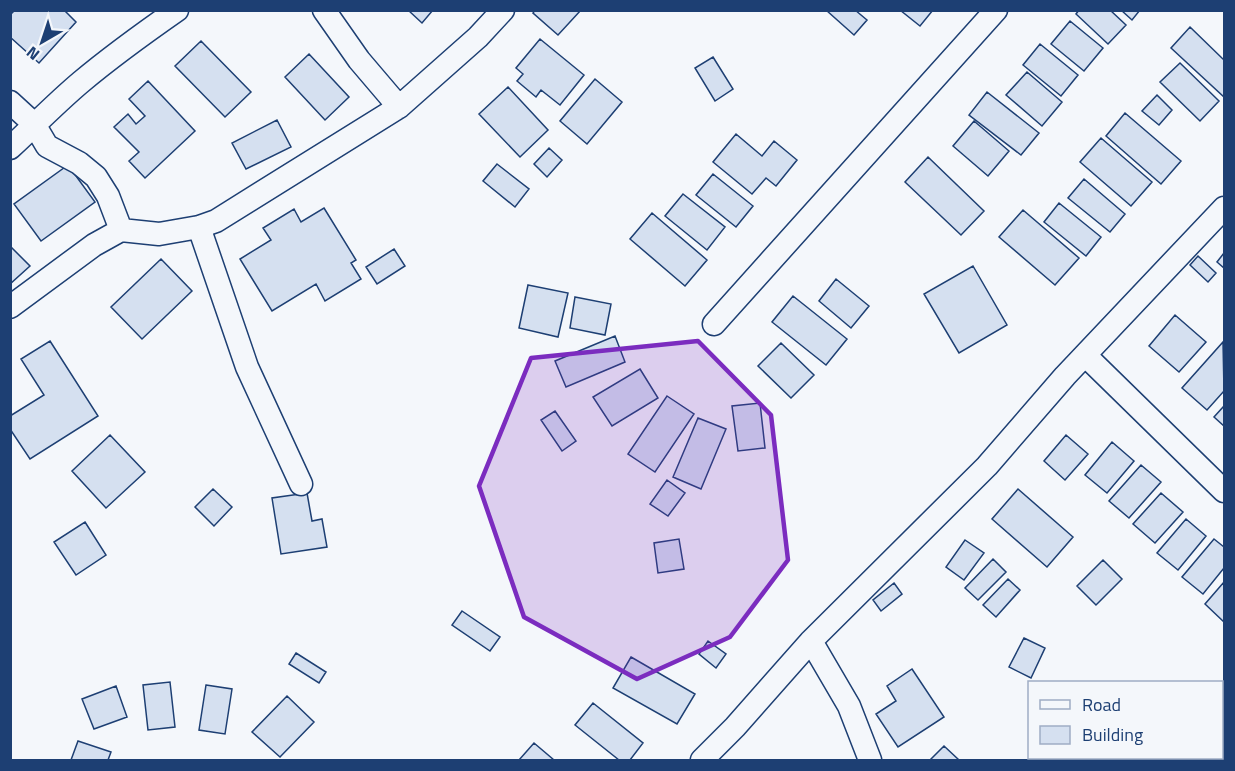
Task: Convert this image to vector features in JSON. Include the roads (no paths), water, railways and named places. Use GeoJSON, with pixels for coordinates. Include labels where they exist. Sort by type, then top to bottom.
{"type":"FeatureCollection","features":[{"type":"Feature","properties":{"kind":"street"},"geometry":{"type":"LineString","coordinates":[[10,148],[80,83],[177,10]]}},
{"type":"Feature","properties":{"kind":"street"},"geometry":{"type":"LineString","coordinates":[[324,10],[359,60],[399,107]]}},
{"type":"Feature","properties":{"kind":"street"},"geometry":{"type":"LineString","coordinates":[[10,307],[94,244],[121,230],[159,234],[199,227],[216,221],[399,107],[478,37],[503,10]]}},
{"type":"Feature","properties":{"kind":"street"},"geometry":{"type":"LineString","coordinates":[[714,324],[996,10]]}},
{"type":"Feature","properties":{"kind":"street"},"geometry":{"type":"LineString","coordinates":[[10,102],[34,124],[47,146],[79,163],[96,177],[108,196],[121,230]]}},
{"type":"Feature","properties":{"kind":"street"},"geometry":{"type":"LineString","coordinates":[[702,760],[735,727],[811,641],[987,466],[1085,356],[1224,208]]}},
{"type":"Feature","properties":{"kind":"street"},"geometry":{"type":"LineString","coordinates":[[199,227],[248,367],[301,484]]}},
{"type":"Feature","properties":{"kind":"street"},"geometry":{"type":"LineString","coordinates":[[1085,356],[1224,491]]}},
{"type":"Feature","properties":{"kind":"street"},"geometry":{"type":"LineString","coordinates":[[811,641],[849,706],[870,760]]}}]}
